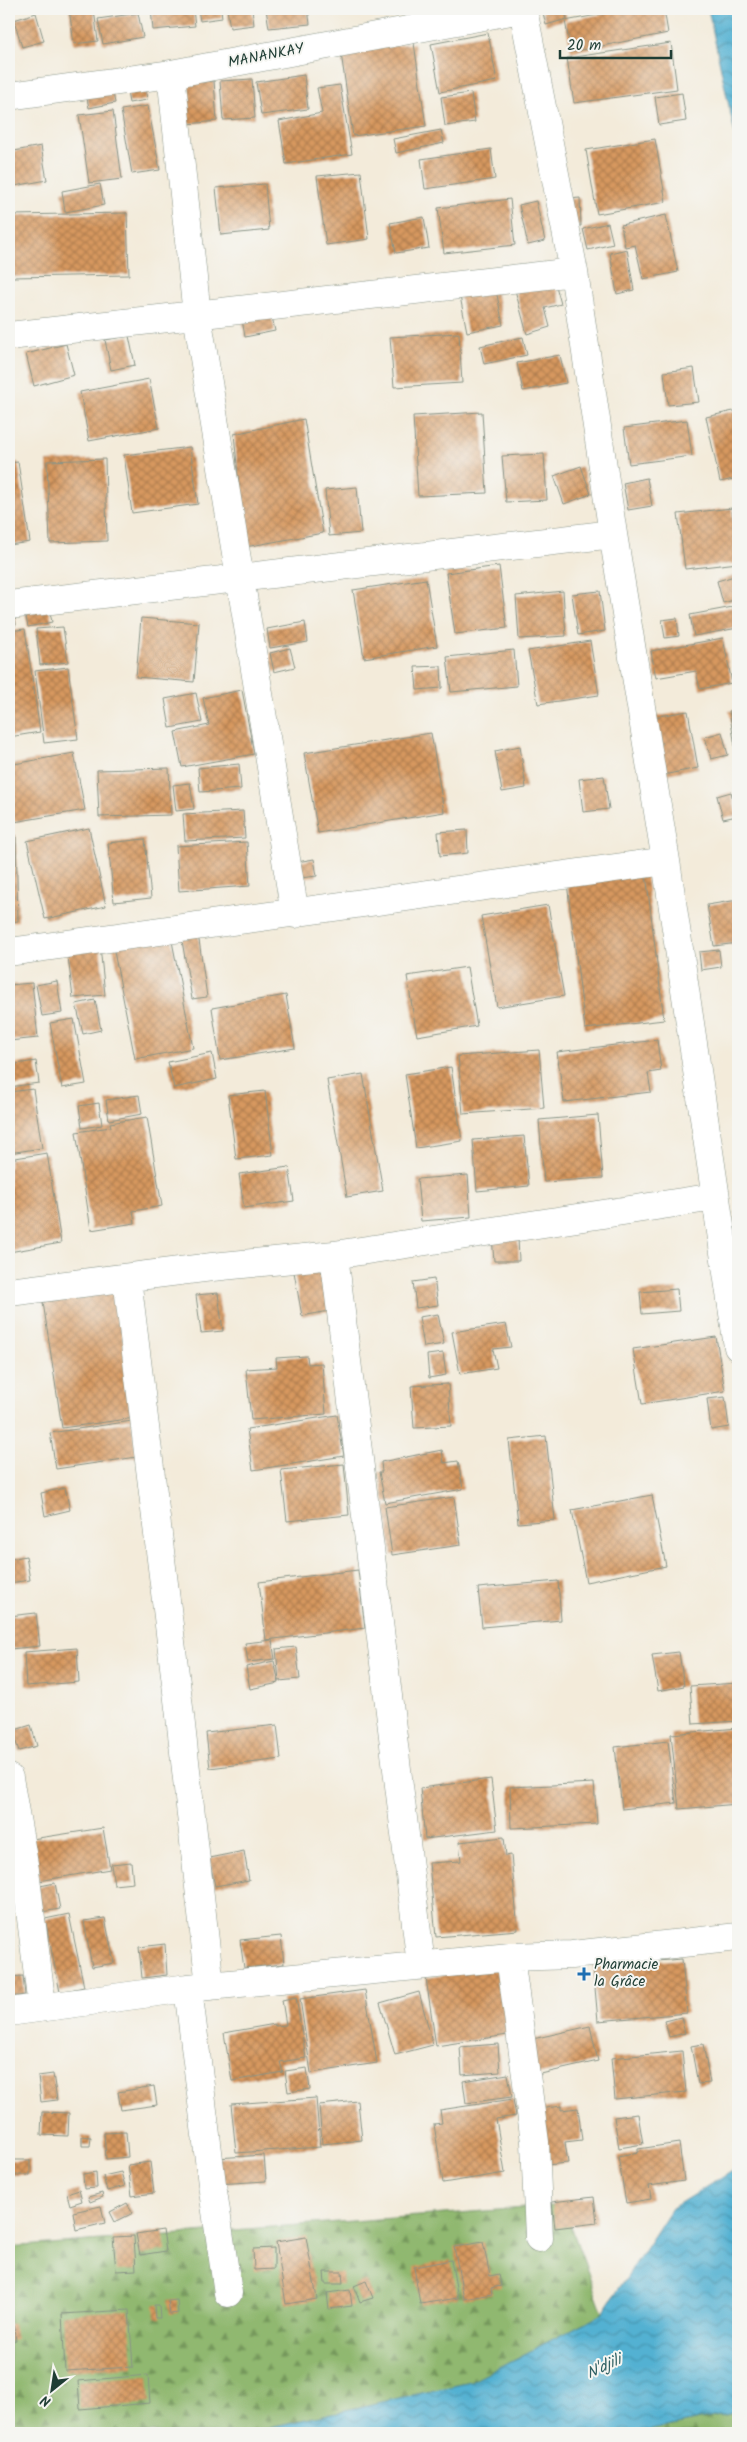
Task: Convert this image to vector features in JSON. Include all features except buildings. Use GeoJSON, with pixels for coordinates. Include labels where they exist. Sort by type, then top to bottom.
{"type":"FeatureCollection","features":[{"type":"Feature","properties":{"kind":"street","name":"MANANKAY"},"geometry":{"type":"LineString","coordinates":[[9,96],[171,74],[522,9]]}},
{"type":"Feature","properties":{"kind":"street"},"geometry":{"type":"LineString","coordinates":[[522,9],[574,272],[613,534],[666,861],[738,1347]]}},
{"type":"Feature","properties":{"kind":"street"},"geometry":{"type":"LineString","coordinates":[[171,74],[197,316],[295,914]]}},
{"type":"Feature","properties":{"kind":"street"},"geometry":{"type":"LineString","coordinates":[[9,336],[574,272]]}},
{"type":"Feature","properties":{"kind":"street"},"geometry":{"type":"LineString","coordinates":[[9,605],[613,534]]}},
{"type":"Feature","properties":{"kind":"street"},"geometry":{"type":"LineString","coordinates":[[9,952],[295,914],[666,861]]}},
{"type":"Feature","properties":{"kind":"street"},"geometry":{"type":"LineString","coordinates":[[9,1292],[212,1267],[334,1256],[716,1197]]}},
{"type":"Feature","properties":{"kind":"street"},"geometry":{"type":"LineString","coordinates":[[334,1256],[421,1965]]}},
{"type":"Feature","properties":{"kind":"street"},"geometry":{"type":"LineString","coordinates":[[127,1278],[180,1716],[212,2184],[228,2293]]}},
{"type":"Feature","properties":{"kind":"street"},"geometry":{"type":"LineString","coordinates":[[9,1778],[25,1870],[42,2007]]}},
{"type":"Feature","properties":{"kind":"street"},"geometry":{"type":"LineString","coordinates":[[9,2012],[198,1987],[510,1957],[572,1955],[738,1937]]}},
{"type":"Feature","properties":{"kind":"street"},"geometry":{"type":"LineString","coordinates":[[510,1957],[534,2142],[539,2238]]}},
{"type":"Feature","properties":{"kind":"green space"},"geometry":{"type":"Polygon","coordinates":[[[563,2205],[603,2313],[471,2382],[244,2433],[9,2433],[9,2247],[563,2205]]]}},
{"type":"Feature","properties":{"kind":"green space"},"geometry":{"type":"Polygon","coordinates":[[[738,2412],[738,2433],[637,2433],[738,2412]]]}},
{"type":"Feature","properties":{"kind":"water"},"geometry":{"type":"Polygon","coordinates":[[[708,9],[738,9],[738,148],[708,9]]]}},
{"type":"Feature","properties":{"kind":"water","name":"N'djili"},"geometry":{"type":"Polygon","coordinates":[[[738,2167],[738,2412],[637,2433],[244,2433],[471,2382],[603,2313],[672,2208],[738,2167]]]}},
{"type":"Feature","properties":{"kind":"place","name":"Pharmacie la Grâce"},"geometry":{"type":"Point","coordinates":[584,1974]}}]}
